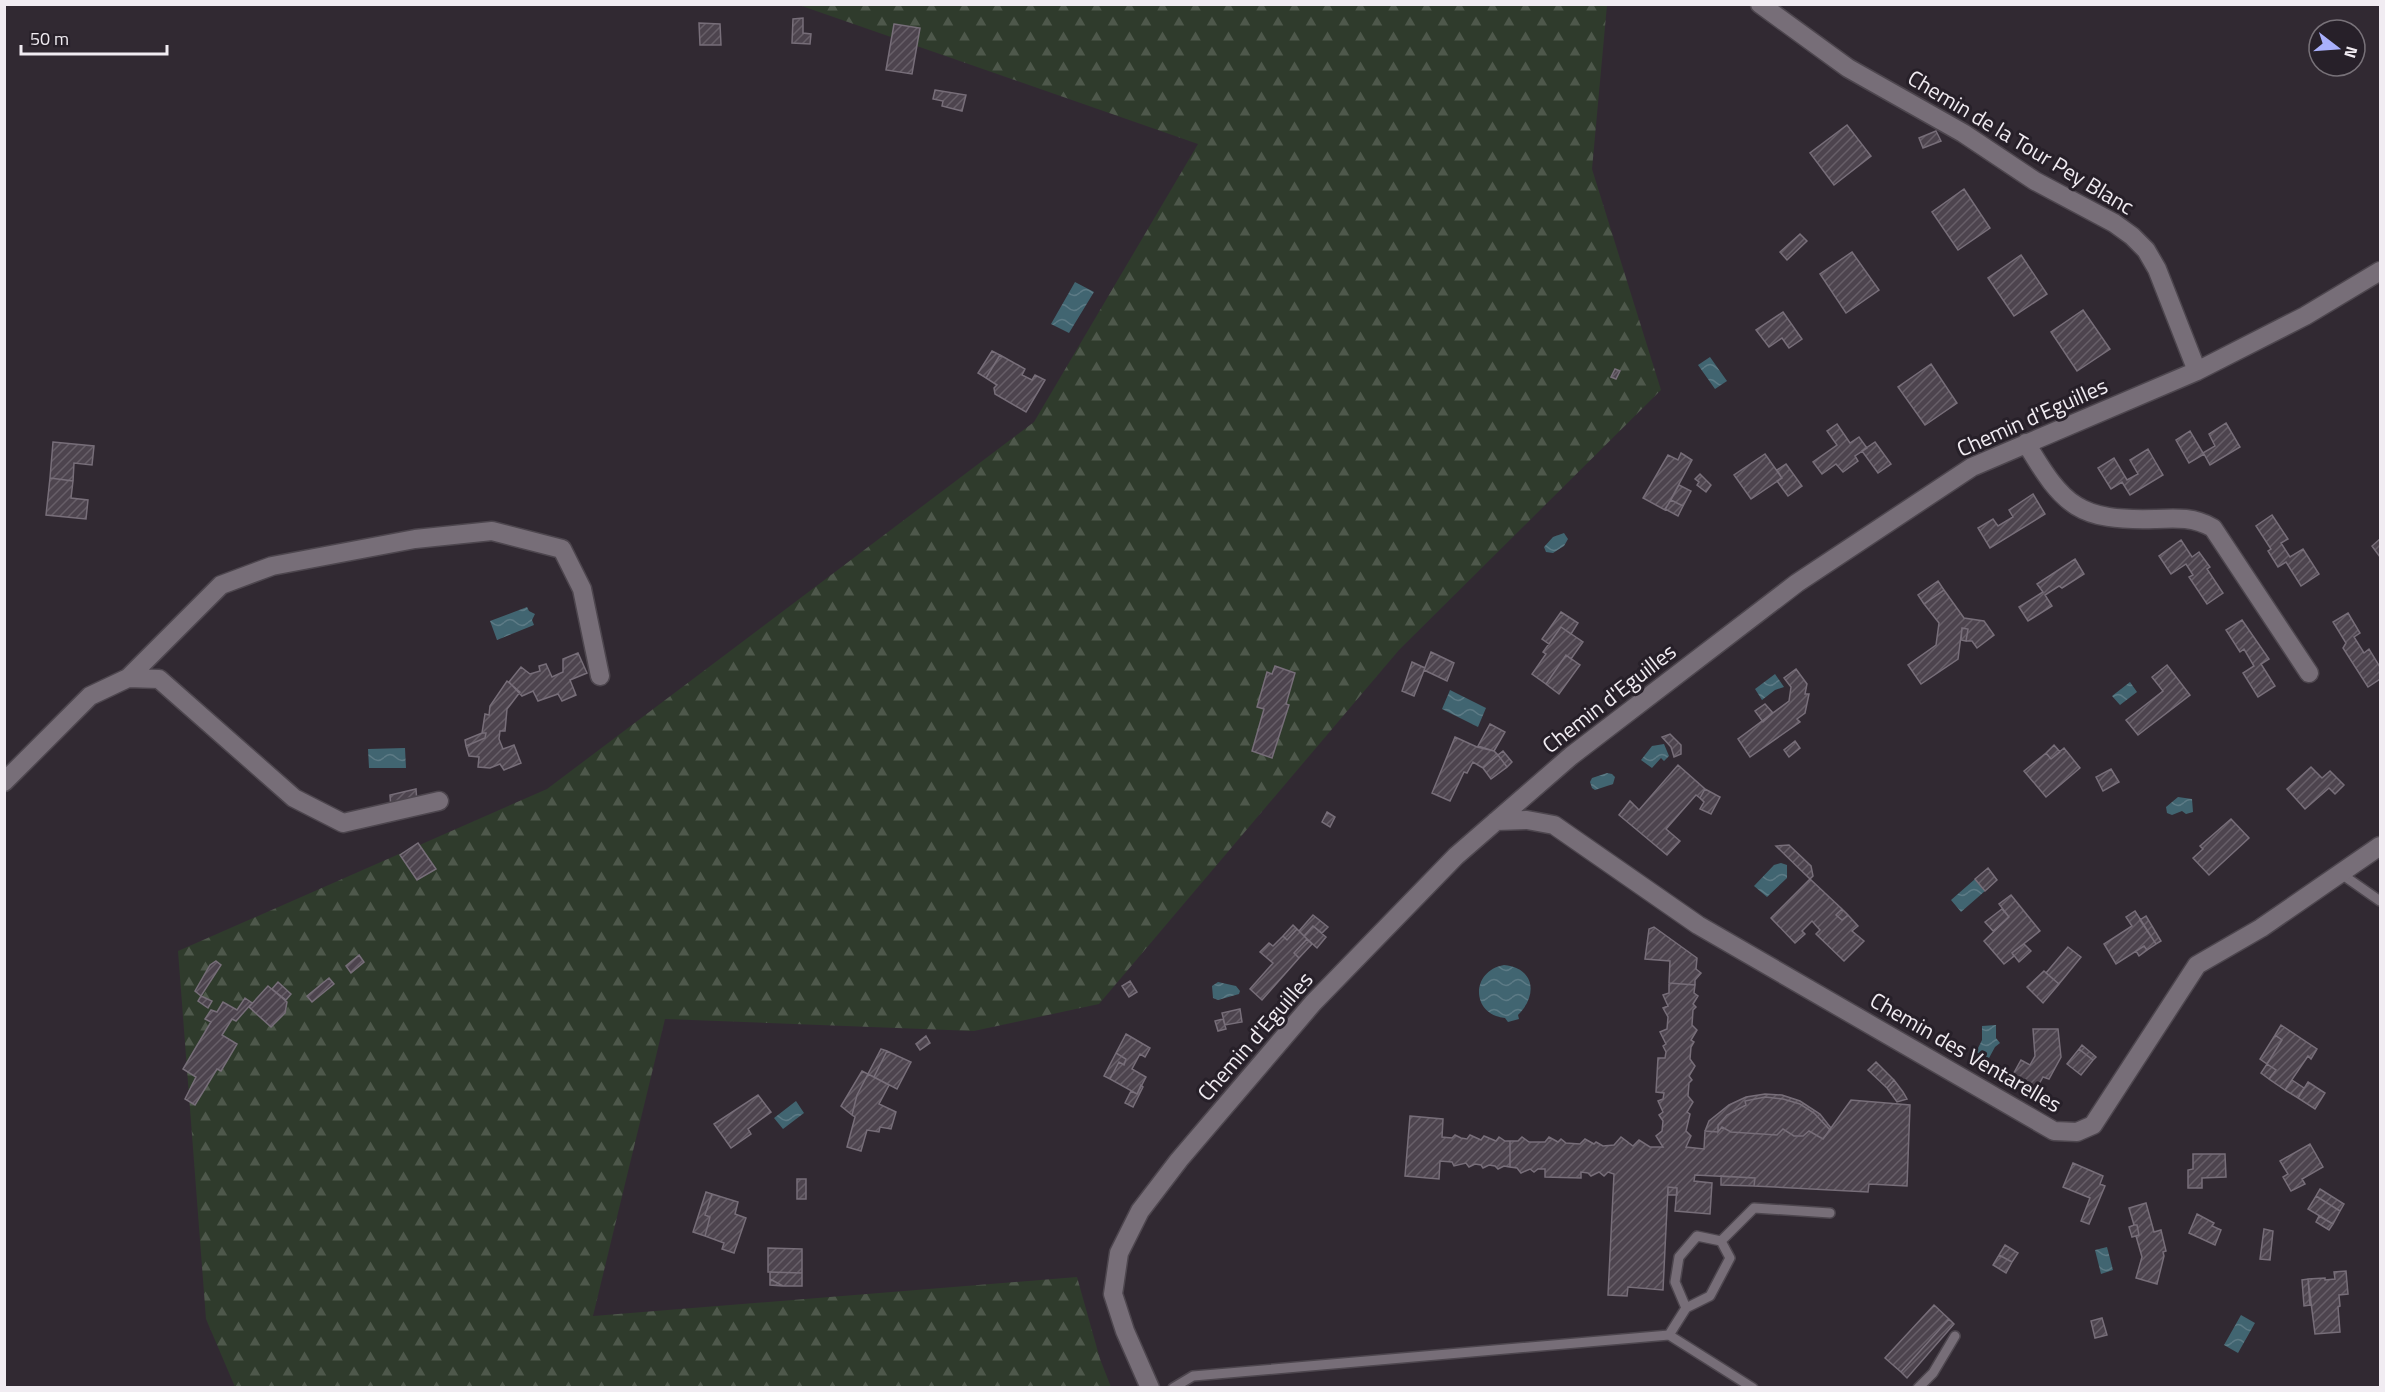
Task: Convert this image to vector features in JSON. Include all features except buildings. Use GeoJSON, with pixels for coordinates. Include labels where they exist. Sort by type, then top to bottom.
{"type":"FeatureCollection","features":[{"type":"Feature","properties":{"kind":"street","name":"Chemin de la Tour Pey Blanc"},"geometry":{"type":"LineString","coordinates":[[1760,4],[1848,68],[1963,133],[2035,182],[2132,236],[2146,250],[2157,269],[2173,304],[2197,371]]}},
{"type":"Feature","properties":{"kind":"street","name":"Chemin d'Eguilles"},"geometry":{"type":"LineString","coordinates":[[1150,1388],[1125,1331],[1113,1294],[1119,1253],[1140,1211],[1179,1160],[1313,1003],[1456,856],[1571,756],[1797,583],[1972,467],[2197,371],[2305,316],[2380,271]]}},
{"type":"Feature","properties":{"kind":"street"},"geometry":{"type":"LineString","coordinates":[[2026,443],[2046,477],[2070,502],[2090,514],[2125,520],[2181,518],[2200,520],[2213,528],[2309,673]]}},
{"type":"Feature","properties":{"kind":"street"},"geometry":{"type":"LineString","coordinates":[[4,782],[90,696],[128,678],[221,585],[272,566],[415,539],[492,531],[562,549],[582,589],[600,675]]}},
{"type":"Feature","properties":{"kind":"street"},"geometry":{"type":"LineString","coordinates":[[128,678],[159,679],[294,798],[343,823],[439,801]]}},
{"type":"Feature","properties":{"kind":"street","name":"Chemin des Ventarelles"},"geometry":{"type":"LineString","coordinates":[[1496,820],[1527,820],[1554,825],[1698,925],[2055,1131],[2077,1132],[2093,1125],[2197,965],[2260,928],[2380,846]]}},
{"type":"Feature","properties":{"kind":"lane"},"geometry":{"type":"LineString","coordinates":[[2340,873],[2380,901]]}},
{"type":"Feature","properties":{"kind":"lane"},"geometry":{"type":"LineString","coordinates":[[1721,1241],[1754,1208],[1830,1212]]}},
{"type":"Feature","properties":{"kind":"lane"},"geometry":{"type":"LineString","coordinates":[[1686,1308],[1674,1282],[1679,1257],[1697,1236],[1721,1241]]}},
{"type":"Feature","properties":{"kind":"lane"},"geometry":{"type":"LineString","coordinates":[[1669,1335],[1686,1308],[1710,1296],[1730,1258],[1721,1241]]}},
{"type":"Feature","properties":{"kind":"lane"},"geometry":{"type":"LineString","coordinates":[[1173,1388],[1193,1376],[1669,1335],[1753,1388]]}},
{"type":"Feature","properties":{"kind":"lane"},"geometry":{"type":"LineString","coordinates":[[1918,1388],[1933,1373],[1955,1336]]}},
{"type":"Feature","properties":{"kind":"green space"},"geometry":{"type":"Polygon","coordinates":[[[799,5],[1607,5],[1592,169],[1661,390],[1399,650],[1099,1004],[974,1031],[665,1019],[593,1316],[1077,1277],[1100,1359],[1111,1387],[235,1387],[206,1319],[178,951],[547,789],[1034,422],[1198,144],[799,5]]]}},
{"type":"Feature","properties":{"kind":"water"},"geometry":{"type":"Polygon","coordinates":[[[1075,282],[1094,292],[1069,333],[1051,324],[1075,282]]]}},
{"type":"Feature","properties":{"kind":"water"},"geometry":{"type":"Polygon","coordinates":[[[1710,357],[1727,381],[1715,389],[1698,365],[1710,357]]]}},
{"type":"Feature","properties":{"kind":"water"},"geometry":{"type":"Polygon","coordinates":[[[1564,533],[1568,539],[1564,546],[1553,553],[1546,552],[1544,547],[1553,537],[1564,533]]]}},
{"type":"Feature","properties":{"kind":"water"},"geometry":{"type":"Polygon","coordinates":[[[527,607],[535,614],[532,620],[534,625],[497,640],[490,621],[527,607]]]}},
{"type":"Feature","properties":{"kind":"water"},"geometry":{"type":"Polygon","coordinates":[[[1775,674],[1784,687],[1775,690],[1762,700],[1755,689],[1775,674]]]}},
{"type":"Feature","properties":{"kind":"water"},"geometry":{"type":"Polygon","coordinates":[[[2130,682],[2137,692],[2120,705],[2112,696],[2130,682]]]}},
{"type":"Feature","properties":{"kind":"water"},"geometry":{"type":"Polygon","coordinates":[[[1450,690],[1486,708],[1478,727],[1442,709],[1450,690]]]}},
{"type":"Feature","properties":{"kind":"water"},"geometry":{"type":"Polygon","coordinates":[[[1664,744],[1669,756],[1664,761],[1661,758],[1652,768],[1641,760],[1652,746],[1664,744]]]}},
{"type":"Feature","properties":{"kind":"water"},"geometry":{"type":"Polygon","coordinates":[[[405,748],[406,768],[369,768],[368,749],[405,748]]]}},
{"type":"Feature","properties":{"kind":"water"},"geometry":{"type":"Polygon","coordinates":[[[1607,773],[1615,777],[1613,784],[1595,790],[1592,788],[1590,782],[1592,778],[1607,773]]]}},
{"type":"Feature","properties":{"kind":"water"},"geometry":{"type":"Polygon","coordinates":[[[2178,797],[2192,799],[2193,812],[2186,814],[2182,811],[2172,815],[2167,813],[2166,807],[2178,797]]]}},
{"type":"Feature","properties":{"kind":"water"},"geometry":{"type":"Polygon","coordinates":[[[1781,863],[1787,865],[1787,878],[1767,897],[1754,886],[1774,865],[1781,863]]]}},
{"type":"Feature","properties":{"kind":"water"},"geometry":{"type":"Polygon","coordinates":[[[1975,879],[1985,891],[1961,912],[1951,900],[1975,879]]]}},
{"type":"Feature","properties":{"kind":"water"},"geometry":{"type":"Polygon","coordinates":[[[1504,965],[1522,971],[1527,977],[1531,991],[1529,999],[1518,1015],[1519,1019],[1508,1022],[1505,1018],[1494,1015],[1486,1009],[1479,993],[1480,984],[1485,975],[1504,965]]]}},
{"type":"Feature","properties":{"kind":"water"},"geometry":{"type":"Polygon","coordinates":[[[1218,982],[1236,986],[1240,991],[1239,994],[1218,1000],[1213,998],[1212,986],[1218,982]]]}},
{"type":"Feature","properties":{"kind":"water"},"geometry":{"type":"Polygon","coordinates":[[[1996,1025],[1996,1038],[2000,1043],[1989,1058],[1976,1052],[1982,1040],[1982,1026],[1996,1025]]]}},
{"type":"Feature","properties":{"kind":"water"},"geometry":{"type":"Polygon","coordinates":[[[796,1101],[804,1113],[783,1129],[774,1118],[796,1101]]]}},
{"type":"Feature","properties":{"kind":"water"},"geometry":{"type":"Polygon","coordinates":[[[2107,1247],[2113,1270],[2101,1274],[2095,1250],[2107,1247]]]}},
{"type":"Feature","properties":{"kind":"water"},"geometry":{"type":"Polygon","coordinates":[[[2241,1315],[2255,1323],[2238,1353],[2224,1345],[2241,1315]]]}}]}
